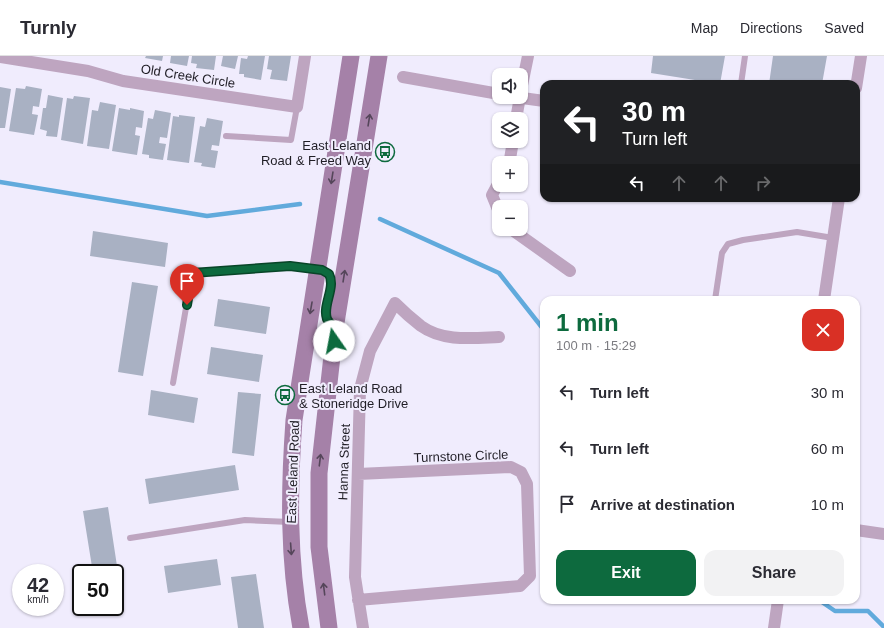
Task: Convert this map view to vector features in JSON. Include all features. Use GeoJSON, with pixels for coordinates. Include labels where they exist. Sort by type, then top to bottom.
{"type":"FeatureCollection","features":[{"type":"Feature","properties":{"kind":"main road","name":"East Leland Road"},"geometry":{"type":"LineString","coordinates":[[301,628],[293,568],[290,522],[294,420],[351,56]]}},
{"type":"Feature","properties":{"kind":"main road","name":"East Leland Road"},"geometry":{"type":"LineString","coordinates":[[329,628],[319,547],[319,473],[335,329],[379,56]]}},
{"type":"Feature","properties":{"kind":"street"},"geometry":{"type":"LineString","coordinates":[[297,107],[305,56]]}},
{"type":"Feature","properties":{"kind":"street"},"geometry":{"type":"LineString","coordinates":[[525,68],[528,56]]}},
{"type":"Feature","properties":{"kind":"street"},"geometry":{"type":"LineString","coordinates":[[857,80],[861,56]]}},
{"type":"Feature","properties":{"kind":"street","name":"Old Creek Circle"},"geometry":{"type":"LineString","coordinates":[[0,57],[88,71],[123,81],[297,107]]}},
{"type":"Feature","properties":{"kind":"street"},"geometry":{"type":"LineString","coordinates":[[403,77],[492,93]]}},
{"type":"Feature","properties":{"kind":"street"},"geometry":{"type":"LineString","coordinates":[[528,98],[540,101]]}},
{"type":"Feature","properties":{"kind":"street"},"geometry":{"type":"LineString","coordinates":[[825,296],[839,202]]}},
{"type":"Feature","properties":{"kind":"street"},"geometry":{"type":"LineString","coordinates":[[521,236],[570,271]]}},
{"type":"Feature","properties":{"kind":"street","name":"Hanna Street"},"geometry":{"type":"LineString","coordinates":[[363,628],[355,577],[360,389],[370,352],[395,303],[421,326],[444,336],[464,338],[499,337]]}},
{"type":"Feature","properties":{"kind":"street","name":"Turnstone Circle"},"geometry":{"type":"LineString","coordinates":[[358,474],[511,467],[521,472],[527,484],[530,576],[520,586],[358,600]]}},
{"type":"Feature","properties":{"kind":"street"},"geometry":{"type":"LineString","coordinates":[[860,531],[884,534]]}},
{"type":"Feature","properties":{"kind":"street"},"geometry":{"type":"LineString","coordinates":[[774,628],[777,604]]}},
{"type":"Feature","properties":{"kind":"lane"},"geometry":{"type":"LineString","coordinates":[[742,80],[745,56]]}},
{"type":"Feature","properties":{"kind":"lane"},"geometry":{"type":"LineString","coordinates":[[226,136],[291,140],[297,107]]}},
{"type":"Feature","properties":{"kind":"lane"},"geometry":{"type":"LineString","coordinates":[[716,296],[722,253],[728,244],[743,240],[797,232],[833,238]]}},
{"type":"Feature","properties":{"kind":"lane"},"geometry":{"type":"LineString","coordinates":[[174,384],[192,273],[290,266],[326,272],[330,276],[331,285],[326,314],[328,321],[335,329]]}},
{"type":"Feature","properties":{"kind":"lane"},"geometry":{"type":"LineString","coordinates":[[130,538],[245,520],[290,522]]}},
{"type":"Feature","properties":{"kind":"building"},"geometry":{"type":"Polygon","coordinates":[[[146,56],[163,56],[162,61],[145,58],[146,56]]]}},
{"type":"Feature","properties":{"kind":"building"},"geometry":{"type":"Polygon","coordinates":[[[171,56],[189,56],[187,66],[170,63],[171,56]]]}},
{"type":"Feature","properties":{"kind":"building"},"geometry":{"type":"Polygon","coordinates":[[[192,56],[216,56],[214,70],[196,68],[197,64],[191,63],[192,56]]]}},
{"type":"Feature","properties":{"kind":"building"},"geometry":{"type":"Polygon","coordinates":[[[223,56],[238,56],[235,69],[221,66],[223,56]]]}},
{"type":"Feature","properties":{"kind":"building"},"geometry":{"type":"Polygon","coordinates":[[[248,56],[265,56],[261,80],[244,77],[244,74],[239,74],[241,58],[247,59],[248,56]]]}},
{"type":"Feature","properties":{"kind":"building"},"geometry":{"type":"Polygon","coordinates":[[[269,56],[291,56],[287,81],[270,79],[272,70],[267,69],[269,56]]]}},
{"type":"Feature","properties":{"kind":"building"},"geometry":{"type":"Polygon","coordinates":[[[653,56],[725,56],[721,80],[695,80],[651,73],[653,56]]]}},
{"type":"Feature","properties":{"kind":"building"},"geometry":{"type":"Polygon","coordinates":[[[773,56],[827,56],[823,80],[770,80],[773,56]]]}},
{"type":"Feature","properties":{"kind":"building"},"geometry":{"type":"Polygon","coordinates":[[[26,86],[42,89],[39,107],[33,106],[32,114],[38,115],[34,135],[9,131],[16,88],[25,89],[26,86]]]}},
{"type":"Feature","properties":{"kind":"building"},"geometry":{"type":"Polygon","coordinates":[[[0,87],[11,89],[5,128],[0,128],[0,87]]]}},
{"type":"Feature","properties":{"kind":"building"},"geometry":{"type":"Polygon","coordinates":[[[48,95],[63,98],[57,137],[46,136],[47,131],[40,129],[43,108],[46,108],[48,95]]]}},
{"type":"Feature","properties":{"kind":"building"},"geometry":{"type":"Polygon","coordinates":[[[74,96],[90,98],[83,144],[61,140],[67,98],[73,99],[74,96]]]}},
{"type":"Feature","properties":{"kind":"building"},"geometry":{"type":"Polygon","coordinates":[[[100,102],[116,105],[109,149],[87,146],[92,110],[98,111],[100,102]]]}},
{"type":"Feature","properties":{"kind":"building"},"geometry":{"type":"Polygon","coordinates":[[[119,108],[130,110],[130,108],[144,111],[142,128],[136,127],[135,135],[140,136],[137,155],[112,151],[119,108]]]}},
{"type":"Feature","properties":{"kind":"building"},"geometry":{"type":"Polygon","coordinates":[[[155,110],[171,113],[167,138],[160,137],[159,143],[166,144],[163,160],[149,158],[149,155],[142,154],[148,118],[153,119],[155,110]]]}},
{"type":"Feature","properties":{"kind":"building"},"geometry":{"type":"Polygon","coordinates":[[[179,115],[195,117],[189,163],[167,160],[173,116],[179,117],[179,115]]]}},
{"type":"Feature","properties":{"kind":"building"},"geometry":{"type":"Polygon","coordinates":[[[207,118],[223,121],[219,146],[212,145],[211,150],[218,151],[215,168],[201,166],[202,163],[194,162],[200,126],[205,127],[207,118]]]}},
{"type":"Feature","properties":{"kind":"building"},"geometry":{"type":"Polygon","coordinates":[[[93,231],[168,243],[165,267],[90,256],[93,231]]]}},
{"type":"Feature","properties":{"kind":"building"},"geometry":{"type":"Polygon","coordinates":[[[132,282],[158,286],[143,376],[118,372],[132,282]]]}},
{"type":"Feature","properties":{"kind":"building"},"geometry":{"type":"Polygon","coordinates":[[[218,299],[270,307],[266,334],[214,326],[218,299]]]}},
{"type":"Feature","properties":{"kind":"building"},"geometry":{"type":"Polygon","coordinates":[[[211,347],[263,355],[259,382],[207,374],[211,347]]]}},
{"type":"Feature","properties":{"kind":"building"},"geometry":{"type":"Polygon","coordinates":[[[151,390],[198,398],[194,423],[148,415],[151,390]]]}},
{"type":"Feature","properties":{"kind":"building"},"geometry":{"type":"Polygon","coordinates":[[[238,392],[261,394],[254,456],[232,453],[238,392]]]}},
{"type":"Feature","properties":{"kind":"building"},"geometry":{"type":"Polygon","coordinates":[[[235,465],[239,490],[149,504],[145,479],[235,465]]]}},
{"type":"Feature","properties":{"kind":"building"},"geometry":{"type":"Polygon","coordinates":[[[108,507],[117,564],[92,564],[83,511],[108,507]]]}},
{"type":"Feature","properties":{"kind":"building"},"geometry":{"type":"Polygon","coordinates":[[[217,559],[221,585],[168,593],[164,566],[217,559]]]}},
{"type":"Feature","properties":{"kind":"building"},"geometry":{"type":"Polygon","coordinates":[[[256,574],[264,628],[238,628],[231,577],[256,574]]]}},
{"type":"Feature","properties":{"kind":"waterway"},"geometry":{"type":"LineString","coordinates":[[0,182],[207,216],[300,204]]}},
{"type":"Feature","properties":{"kind":"waterway"},"geometry":{"type":"LineString","coordinates":[[380,219],[499,273],[540,325]]}},
{"type":"Feature","properties":{"kind":"waterway"},"geometry":{"type":"LineString","coordinates":[[825,604],[835,611],[868,611],[884,627]]}},
{"type":"Feature","properties":{"kind":"place","name":"East Leland Road & Freed Way"},"geometry":{"type":"Point","coordinates":[385,152]}},
{"type":"Feature","properties":{"kind":"place","name":"East Leland Road & Stoneridge Drive"},"geometry":{"type":"Point","coordinates":[285,395]}},
{"type":"Feature","properties":{"kind":"route"},"geometry":{"type":"LineString","coordinates":[[187,305],[192,273],[290,266],[322,270],[329,274],[331,280],[326,314],[328,321],[335,329],[334,341]]}}]}
